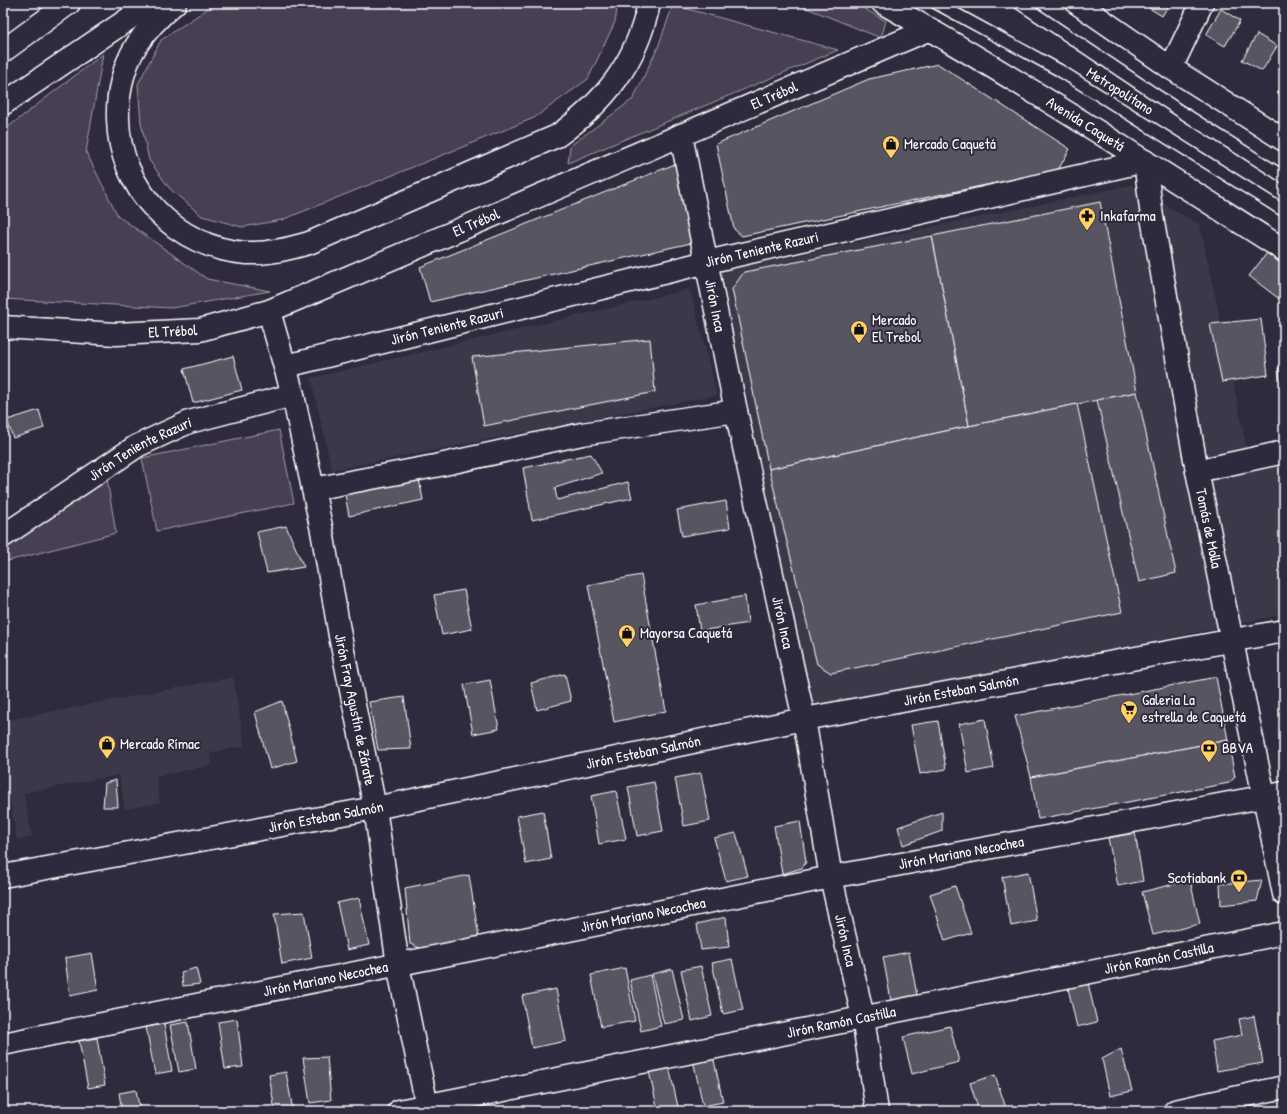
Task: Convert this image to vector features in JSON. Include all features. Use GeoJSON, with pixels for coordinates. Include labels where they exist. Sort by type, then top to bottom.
{"type":"FeatureCollection","features":[{"type":"Feature","properties":{"kind":"main road"},"geometry":{"type":"LineString","coordinates":[[3,51],[68,3]]}},
{"type":"Feature","properties":{"kind":"main road"},"geometry":{"type":"LineString","coordinates":[[3,104],[152,3]]}},
{"type":"Feature","properties":{"kind":"main road"},"geometry":{"type":"LineString","coordinates":[[175,3],[161,15],[136,46],[127,66],[120,87],[118,108],[118,130],[122,152],[140,191],[154,208],[170,223],[187,235],[206,244],[226,250],[246,253],[268,253],[289,249],[309,242],[557,136],[580,120],[600,101],[617,80],[631,56],[642,30],[649,3]]}},
{"type":"Feature","properties":{"kind":"main road","name":"Avenida Caquetá"},"geometry":{"type":"LineString","coordinates":[[883,3],[930,29],[1145,161],[1284,250]]}},
{"type":"Feature","properties":{"kind":"main road"},"geometry":{"type":"LineString","coordinates":[[1077,3],[1171,68],[1284,140]]}},
{"type":"Feature","properties":{"kind":"main road"},"geometry":{"type":"LineString","coordinates":[[1171,68],[1202,3]]}},
{"type":"Feature","properties":{"kind":"main road","name":"El Trébol"},"geometry":{"type":"LineString","coordinates":[[3,327],[116,334],[200,330],[269,311],[930,29]]}},
{"type":"Feature","properties":{"kind":"main road","name":"Jirón Inca"},"geometry":{"type":"LineString","coordinates":[[681,134],[736,410],[804,719],[831,877],[863,1017],[878,1111]]}},
{"type":"Feature","properties":{"kind":"main road","name":"Jirón Teniente Razuri"},"geometry":{"type":"LineString","coordinates":[[286,366],[707,262],[1145,161]]}},
{"type":"Feature","properties":{"kind":"main road","name":"Tomás de Molla"},"geometry":{"type":"LineString","coordinates":[[1145,161],[1152,217],[1197,471],[1233,641],[1263,798],[1284,894]]}},
{"type":"Feature","properties":{"kind":"main road","name":"Jirón Fray Agustín de Zárate"},"geometry":{"type":"LineString","coordinates":[[269,311],[286,366],[313,490],[340,636],[375,808],[398,965],[427,1108]]}},
{"type":"Feature","properties":{"kind":"main road","name":"Jirón Teniente Razuri"},"geometry":{"type":"LineString","coordinates":[[3,536],[137,446],[190,422],[293,395]]}},
{"type":"Feature","properties":{"kind":"main road"},"geometry":{"type":"LineString","coordinates":[[313,490],[435,466],[582,434],[736,410]]}},
{"type":"Feature","properties":{"kind":"main road"},"geometry":{"type":"LineString","coordinates":[[1197,471],[1284,452]]}},
{"type":"Feature","properties":{"kind":"main road","name":"Jirón Esteban Salmón"},"geometry":{"type":"LineString","coordinates":[[3,876],[375,808],[804,719],[1284,631]]}},
{"type":"Feature","properties":{"kind":"main road","name":"Jirón Mariano Necochea"},"geometry":{"type":"LineString","coordinates":[[3,1044],[831,877],[1284,793]]}},
{"type":"Feature","properties":{"kind":"main road","name":"Jirón Ramón Castilla"},"geometry":{"type":"LineString","coordinates":[[399,1111],[427,1108],[863,1017],[1284,933]]}},
{"type":"Feature","properties":{"kind":"main road"},"geometry":{"type":"LineString","coordinates":[[1175,1111],[1284,1087]]}},
{"type":"Feature","properties":{"kind":"lane","name":"Metropolitano"},"geometry":{"type":"LineString","coordinates":[[936,3],[1059,70],[1284,211]]}},
{"type":"Feature","properties":{"kind":"lane","name":"Metropolitano"},"geometry":{"type":"LineString","coordinates":[[1019,3],[1180,111],[1284,177]]}},
{"type":"Feature","properties":{"kind":"shaded area"},"geometry":{"type":"Polygon","coordinates":[[[216,3],[618,3],[615,22],[588,79],[534,118],[282,220],[242,227],[202,216],[170,189],[149,160],[141,123],[138,84],[161,40],[216,3]]]}},
{"type":"Feature","properties":{"kind":"shaded area"},"geometry":{"type":"Polygon","coordinates":[[[794,3],[854,3],[886,21],[881,38],[794,3]]]}},
{"type":"Feature","properties":{"kind":"shaded area"},"geometry":{"type":"Polygon","coordinates":[[[673,5],[838,50],[568,163],[570,146],[633,99],[658,47],[673,5]]]}},
{"type":"Feature","properties":{"kind":"shaded area"},"geometry":{"type":"Polygon","coordinates":[[[103,54],[86,152],[118,216],[207,279],[270,291],[172,308],[3,299],[3,131],[103,54]]]}},
{"type":"Feature","properties":{"kind":"shaded area"},"geometry":{"type":"Polygon","coordinates":[[[1131,185],[1200,225],[1252,472],[1284,465],[1284,614],[811,713],[721,271],[1131,185]]]}},
{"type":"Feature","properties":{"kind":"shaded area"},"geometry":{"type":"Polygon","coordinates":[[[690,289],[717,395],[332,470],[311,378],[690,289]]]}},
{"type":"Feature","properties":{"kind":"shaded area"},"geometry":{"type":"Polygon","coordinates":[[[279,430],[294,503],[157,531],[142,458],[279,430]]]}},
{"type":"Feature","properties":{"kind":"shaded area"},"geometry":{"type":"Polygon","coordinates":[[[106,473],[116,533],[4,562],[3,540],[106,473]]]}},
{"type":"Feature","properties":{"kind":"shaded area","name":"Mercado Rímac"},"geometry":{"type":"Polygon","coordinates":[[[233,677],[245,746],[210,753],[212,765],[156,776],[160,803],[125,809],[119,775],[24,793],[32,837],[17,840],[9,794],[3,795],[3,721],[233,677]]]}},
{"type":"Feature","properties":{"kind":"building"},"geometry":{"type":"Polygon","coordinates":[[[1141,3],[1170,3],[1162,16],[1141,3]]]}},
{"type":"Feature","properties":{"kind":"building"},"geometry":{"type":"Polygon","coordinates":[[[1221,9],[1240,21],[1225,46],[1206,35],[1221,9]]]}},
{"type":"Feature","properties":{"kind":"building"},"geometry":{"type":"Polygon","coordinates":[[[1257,34],[1277,46],[1262,71],[1242,60],[1257,34]]]}},
{"type":"Feature","properties":{"kind":"building","name":"Mercado Caquetá"},"geometry":{"type":"Polygon","coordinates":[[[938,64],[1070,149],[1058,170],[742,236],[734,229],[716,144],[869,79],[938,64]]]}},
{"type":"Feature","properties":{"kind":"building"},"geometry":{"type":"Polygon","coordinates":[[[1284,85],[1284,98],[1277,93],[1284,85]]]}},
{"type":"Feature","properties":{"kind":"building"},"geometry":{"type":"Polygon","coordinates":[[[680,162],[691,243],[430,302],[420,267],[680,162]]]}},
{"type":"Feature","properties":{"kind":"building"},"geometry":{"type":"Polygon","coordinates":[[[1100,202],[1137,392],[969,426],[932,236],[1100,202]]]}},
{"type":"Feature","properties":{"kind":"building"},"geometry":{"type":"Polygon","coordinates":[[[932,236],[969,426],[769,469],[732,289],[744,272],[932,236]]]}},
{"type":"Feature","properties":{"kind":"building"},"geometry":{"type":"Polygon","coordinates":[[[1267,253],[1284,266],[1284,300],[1282,301],[1249,276],[1267,253]]]}},
{"type":"Feature","properties":{"kind":"building"},"geometry":{"type":"Polygon","coordinates":[[[1261,319],[1268,375],[1222,382],[1210,324],[1261,319]]]}},
{"type":"Feature","properties":{"kind":"building"},"geometry":{"type":"Polygon","coordinates":[[[650,339],[655,392],[484,426],[472,357],[650,339]]]}},
{"type":"Feature","properties":{"kind":"building"},"geometry":{"type":"Polygon","coordinates":[[[233,356],[242,390],[193,403],[184,369],[233,356]]]}},
{"type":"Feature","properties":{"kind":"building"},"geometry":{"type":"Polygon","coordinates":[[[1284,367],[1284,400],[1278,368],[1284,367]]]}},
{"type":"Feature","properties":{"kind":"building"},"geometry":{"type":"Polygon","coordinates":[[[1137,392],[1176,573],[1139,582],[1097,400],[1137,392]]]}},
{"type":"Feature","properties":{"kind":"building"},"geometry":{"type":"Polygon","coordinates":[[[1077,404],[1122,612],[831,673],[817,664],[769,469],[1077,404]]]}},
{"type":"Feature","properties":{"kind":"building"},"geometry":{"type":"Polygon","coordinates":[[[39,410],[44,428],[13,438],[7,420],[39,410]]]}},
{"type":"Feature","properties":{"kind":"building"},"geometry":{"type":"Polygon","coordinates":[[[591,454],[602,473],[555,488],[557,500],[628,482],[632,498],[532,520],[523,468],[591,454]]]}},
{"type":"Feature","properties":{"kind":"building"},"geometry":{"type":"Polygon","coordinates":[[[419,479],[423,500],[349,516],[345,494],[419,479]]]}},
{"type":"Feature","properties":{"kind":"building"},"geometry":{"type":"Polygon","coordinates":[[[726,501],[730,528],[682,536],[677,510],[726,501]]]}},
{"type":"Feature","properties":{"kind":"building"},"geometry":{"type":"Polygon","coordinates":[[[286,526],[304,567],[267,573],[257,532],[286,526]]]}},
{"type":"Feature","properties":{"kind":"building","name":"Mayorsa Caquetá"},"geometry":{"type":"Polygon","coordinates":[[[641,575],[666,711],[614,722],[588,585],[641,575]]]}},
{"type":"Feature","properties":{"kind":"building"},"geometry":{"type":"Polygon","coordinates":[[[464,590],[472,629],[442,635],[434,595],[464,590]]]}},
{"type":"Feature","properties":{"kind":"building"},"geometry":{"type":"Polygon","coordinates":[[[745,596],[748,623],[700,631],[696,605],[745,596]]]}},
{"type":"Feature","properties":{"kind":"building"},"geometry":{"type":"Polygon","coordinates":[[[565,674],[571,701],[537,710],[531,683],[565,674]]]}},
{"type":"Feature","properties":{"kind":"building"},"geometry":{"type":"Polygon","coordinates":[[[1216,677],[1228,740],[1031,777],[1015,716],[1216,677]]]}},
{"type":"Feature","properties":{"kind":"building"},"geometry":{"type":"Polygon","coordinates":[[[490,680],[499,729],[473,734],[464,685],[490,680]]]}},
{"type":"Feature","properties":{"kind":"building"},"geometry":{"type":"Polygon","coordinates":[[[404,697],[411,749],[378,750],[369,702],[404,697]]]}},
{"type":"Feature","properties":{"kind":"building"},"geometry":{"type":"Polygon","coordinates":[[[282,701],[297,761],[270,769],[255,712],[282,701]]]}},
{"type":"Feature","properties":{"kind":"building"},"geometry":{"type":"Polygon","coordinates":[[[985,719],[994,768],[968,773],[959,724],[985,719]]]}},
{"type":"Feature","properties":{"kind":"building"},"geometry":{"type":"Polygon","coordinates":[[[938,721],[946,769],[920,774],[911,725],[938,721]]]}},
{"type":"Feature","properties":{"kind":"building"},"geometry":{"type":"Polygon","coordinates":[[[1228,740],[1235,777],[1229,783],[1038,819],[1031,777],[1228,740]]]}},
{"type":"Feature","properties":{"kind":"building"},"geometry":{"type":"Polygon","coordinates":[[[701,773],[710,821],[684,826],[675,778],[701,773]]]}},
{"type":"Feature","properties":{"kind":"building"},"geometry":{"type":"Polygon","coordinates":[[[116,780],[118,807],[103,807],[105,783],[116,780]]]}},
{"type":"Feature","properties":{"kind":"building"},"geometry":{"type":"Polygon","coordinates":[[[654,782],[663,831],[637,836],[628,787],[654,782]]]}},
{"type":"Feature","properties":{"kind":"building"},"geometry":{"type":"Polygon","coordinates":[[[616,791],[626,839],[599,844],[591,796],[616,791]]]}},
{"type":"Feature","properties":{"kind":"building"},"geometry":{"type":"Polygon","coordinates":[[[543,811],[551,859],[526,864],[517,816],[543,811]]]}},
{"type":"Feature","properties":{"kind":"building"},"geometry":{"type":"Polygon","coordinates":[[[942,812],[942,831],[903,845],[898,827],[942,812]]]}},
{"type":"Feature","properties":{"kind":"building"},"geometry":{"type":"Polygon","coordinates":[[[800,821],[806,862],[802,868],[782,874],[774,826],[800,821]]]}},
{"type":"Feature","properties":{"kind":"building"},"geometry":{"type":"Polygon","coordinates":[[[736,833],[748,876],[726,881],[714,838],[736,833]]]}},
{"type":"Feature","properties":{"kind":"building"},"geometry":{"type":"Polygon","coordinates":[[[1135,833],[1143,881],[1118,886],[1108,838],[1135,833]]]}},
{"type":"Feature","properties":{"kind":"building"},"geometry":{"type":"Polygon","coordinates":[[[1028,872],[1037,921],[1011,926],[1002,877],[1028,872]]]}},
{"type":"Feature","properties":{"kind":"building"},"geometry":{"type":"Polygon","coordinates":[[[469,875],[479,938],[422,949],[410,944],[405,888],[469,875]]]}},
{"type":"Feature","properties":{"kind":"building"},"geometry":{"type":"Polygon","coordinates":[[[1190,880],[1200,924],[1153,935],[1142,892],[1190,880]]]}},
{"type":"Feature","properties":{"kind":"building","name":"Scotiabank"},"geometry":{"type":"Polygon","coordinates":[[[1262,880],[1257,901],[1221,905],[1220,884],[1262,880]]]}},
{"type":"Feature","properties":{"kind":"building"},"geometry":{"type":"Polygon","coordinates":[[[955,886],[971,933],[945,941],[930,894],[955,886]]]}},
{"type":"Feature","properties":{"kind":"building"},"geometry":{"type":"Polygon","coordinates":[[[359,898],[369,945],[347,950],[337,903],[359,898]]]}},
{"type":"Feature","properties":{"kind":"building"},"geometry":{"type":"Polygon","coordinates":[[[304,912],[312,958],[282,964],[274,914],[304,912]]]}},
{"type":"Feature","properties":{"kind":"building"},"geometry":{"type":"Polygon","coordinates":[[[726,917],[729,947],[701,950],[697,924],[726,917]]]}},
{"type":"Feature","properties":{"kind":"building"},"geometry":{"type":"Polygon","coordinates":[[[909,952],[918,1001],[892,1006],[883,957],[909,952]]]}},
{"type":"Feature","properties":{"kind":"building"},"geometry":{"type":"Polygon","coordinates":[[[92,953],[98,990],[70,996],[65,958],[92,953]]]}},
{"type":"Feature","properties":{"kind":"building"},"geometry":{"type":"Polygon","coordinates":[[[732,959],[743,1010],[723,1014],[712,963],[732,959]]]}},
{"type":"Feature","properties":{"kind":"building"},"geometry":{"type":"Polygon","coordinates":[[[701,966],[712,1016],[692,1021],[681,970],[701,966]]]}},
{"type":"Feature","properties":{"kind":"building"},"geometry":{"type":"Polygon","coordinates":[[[196,968],[200,984],[183,986],[181,972],[196,968]]]}},
{"type":"Feature","properties":{"kind":"building"},"geometry":{"type":"Polygon","coordinates":[[[625,968],[635,1021],[601,1027],[591,975],[625,968]]]}},
{"type":"Feature","properties":{"kind":"building"},"geometry":{"type":"Polygon","coordinates":[[[672,969],[684,1020],[664,1024],[652,974],[672,969]]]}},
{"type":"Feature","properties":{"kind":"building"},"geometry":{"type":"Polygon","coordinates":[[[650,975],[661,1026],[641,1031],[630,980],[650,975]]]}},
{"type":"Feature","properties":{"kind":"building"},"geometry":{"type":"Polygon","coordinates":[[[1088,983],[1097,1022],[1077,1027],[1068,988],[1088,983]]]}},
{"type":"Feature","properties":{"kind":"building"},"geometry":{"type":"Polygon","coordinates":[[[556,989],[566,1041],[532,1048],[522,996],[556,989]]]}},
{"type":"Feature","properties":{"kind":"building"},"geometry":{"type":"Polygon","coordinates":[[[1254,1016],[1263,1063],[1217,1071],[1212,1041],[1242,1035],[1239,1019],[1254,1016]]]}},
{"type":"Feature","properties":{"kind":"building"},"geometry":{"type":"Polygon","coordinates":[[[237,1019],[243,1067],[225,1069],[218,1022],[237,1019]]]}},
{"type":"Feature","properties":{"kind":"building"},"geometry":{"type":"Polygon","coordinates":[[[188,1022],[196,1069],[179,1072],[170,1025],[188,1022]]]}},
{"type":"Feature","properties":{"kind":"building"},"geometry":{"type":"Polygon","coordinates":[[[164,1024],[172,1071],[155,1074],[146,1027],[164,1024]]]}},
{"type":"Feature","properties":{"kind":"building"},"geometry":{"type":"Polygon","coordinates":[[[950,1026],[959,1062],[912,1074],[903,1037],[950,1026]]]}},
{"type":"Feature","properties":{"kind":"building"},"geometry":{"type":"Polygon","coordinates":[[[97,1038],[105,1085],[88,1088],[79,1041],[97,1038]]]}},
{"type":"Feature","properties":{"kind":"building"},"geometry":{"type":"Polygon","coordinates":[[[1121,1049],[1132,1091],[1110,1096],[1102,1059],[1121,1049]]]}},
{"type":"Feature","properties":{"kind":"building"},"geometry":{"type":"Polygon","coordinates":[[[712,1051],[723,1102],[703,1106],[692,1055],[712,1051]]]}},
{"type":"Feature","properties":{"kind":"building"},"geometry":{"type":"Polygon","coordinates":[[[327,1057],[331,1100],[310,1103],[303,1058],[327,1057]]]}},
{"type":"Feature","properties":{"kind":"building"},"geometry":{"type":"Polygon","coordinates":[[[668,1062],[679,1111],[658,1111],[648,1067],[668,1062]]]}},
{"type":"Feature","properties":{"kind":"building"},"geometry":{"type":"Polygon","coordinates":[[[286,1072],[293,1111],[275,1111],[269,1075],[286,1072]]]}},
{"type":"Feature","properties":{"kind":"building"},"geometry":{"type":"Polygon","coordinates":[[[995,1075],[1007,1111],[979,1111],[970,1083],[995,1075]]]}},
{"type":"Feature","properties":{"kind":"building"},"geometry":{"type":"Polygon","coordinates":[[[136,1090],[140,1111],[122,1111],[119,1093],[136,1090]]]}},
{"type":"Feature","properties":{"kind":"building"},"geometry":{"type":"Polygon","coordinates":[[[64,1105],[65,1111],[38,1111],[38,1110],[64,1105]]]}},
{"type":"Feature","properties":{"kind":"place","name":"Mercado Caquetá"},"geometry":{"type":"Point","coordinates":[891,159]}},
{"type":"Feature","properties":{"kind":"place","name":"Inkafarma"},"geometry":{"type":"Point","coordinates":[1087,231]}},
{"type":"Feature","properties":{"kind":"place","name":"Mercado El Trebol"},"geometry":{"type":"Point","coordinates":[859,344]}},
{"type":"Feature","properties":{"kind":"place","name":"Mayorsa Caquetá"},"geometry":{"type":"Point","coordinates":[627,648]}},
{"type":"Feature","properties":{"kind":"place","name":"Galeria La estrella de Caquetá"},"geometry":{"type":"Point","coordinates":[1129,724]}},
{"type":"Feature","properties":{"kind":"place","name":"Mercado Rímac"},"geometry":{"type":"Point","coordinates":[107,759]}},
{"type":"Feature","properties":{"kind":"place","name":"BBVA"},"geometry":{"type":"Point","coordinates":[1209,763]}},
{"type":"Feature","properties":{"kind":"place","name":"Scotiabank"},"geometry":{"type":"Point","coordinates":[1239,893]}}]}
